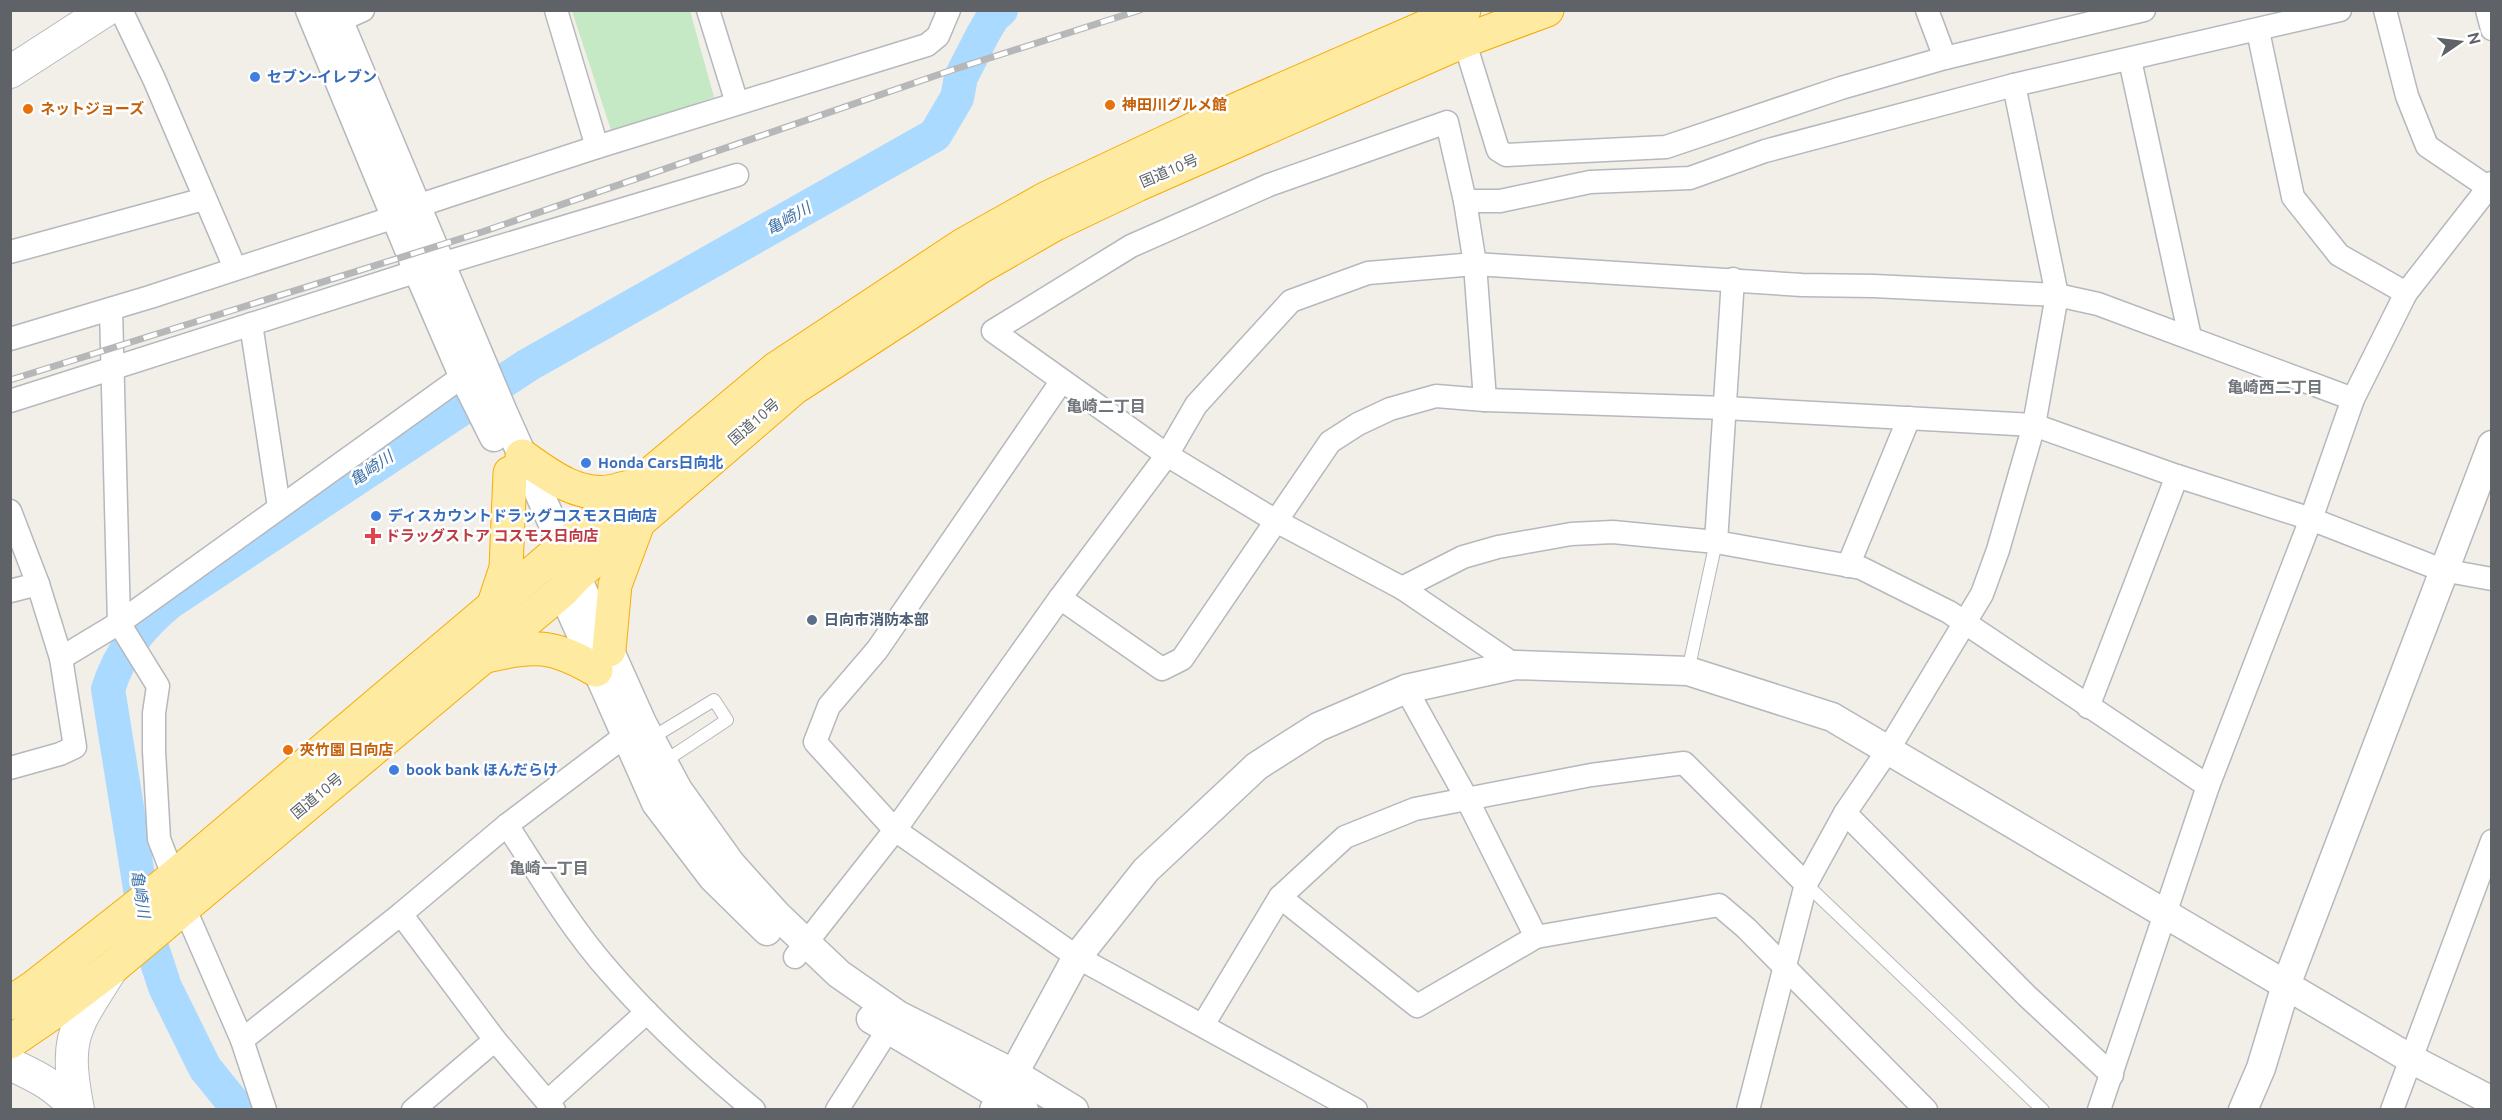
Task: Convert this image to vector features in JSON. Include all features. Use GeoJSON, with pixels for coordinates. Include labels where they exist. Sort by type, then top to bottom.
{"type":"FeatureCollection","features":[{"type":"Feature","properties":{"kind":"highway","name":"国道10号"},"geometry":{"type":"LineString","coordinates":[[10,1042],[124,958],[175,894],[493,608],[777,368],[963,245],[1047,198],[1120,162],[1462,22],[1547,10]]}},
{"type":"Feature","properties":{"kind":"highway","name":"国道10号"},"geometry":{"type":"LineString","coordinates":[[10,1004],[123,919],[175,894],[484,657],[794,388],[990,262],[1055,224],[1462,22]]}},
{"type":"Feature","properties":{"kind":"highway"},"geometry":{"type":"LineString","coordinates":[[493,608],[506,568],[516,464],[582,490],[608,492],[638,484]]}},
{"type":"Feature","properties":{"kind":"highway"},"geometry":{"type":"LineString","coordinates":[[484,657],[515,650],[548,648],[571,656],[602,660],[615,585],[623,558],[639,522]]}},
{"type":"Feature","properties":{"kind":"main road"},"geometry":{"type":"LineString","coordinates":[[10,72],[106,10]]}},
{"type":"Feature","properties":{"kind":"main road"},"geometry":{"type":"LineString","coordinates":[[77,1110],[72,1076],[71,1049],[74,1034],[79,1021],[124,958]]}},
{"type":"Feature","properties":{"kind":"main road"},"geometry":{"type":"LineString","coordinates":[[10,1064],[38,1077],[65,1095],[77,1110]]}},
{"type":"Feature","properties":{"kind":"street"},"geometry":{"type":"LineString","coordinates":[[121,10],[154,79],[235,268]]}},
{"type":"Feature","properties":{"kind":"street"},"geometry":{"type":"LineString","coordinates":[[555,10],[597,147]]}},
{"type":"Feature","properties":{"kind":"street"},"geometry":{"type":"LineString","coordinates":[[708,10],[737,103]]}},
{"type":"Feature","properties":{"kind":"street"},"geometry":{"type":"LineString","coordinates":[[10,339],[111,309],[597,147],[927,45],[938,36],[949,10]]}},
{"type":"Feature","properties":{"kind":"street"},"geometry":{"type":"LineString","coordinates":[[1927,10],[1945,58]]}},
{"type":"Feature","properties":{"kind":"street"},"geometry":{"type":"LineString","coordinates":[[1462,22],[1498,150],[1506,155],[1666,147],[1841,88],[1945,58],[2144,10]]}},
{"type":"Feature","properties":{"kind":"street"},"geometry":{"type":"LineString","coordinates":[[1465,201],[1500,201],[1590,182],[1690,178],[1765,151],[2014,85],[2258,31],[2340,10]]}},
{"type":"Feature","properties":{"kind":"street"},"geometry":{"type":"LineString","coordinates":[[2099,1110],[2208,786],[2311,519],[2353,399],[2406,293],[2490,187],[2427,146],[2407,96],[2385,10]]}},
{"type":"Feature","properties":{"kind":"street"},"geometry":{"type":"LineString","coordinates":[[2487,10],[2492,29]]}},
{"type":"Feature","properties":{"kind":"street"},"geometry":{"type":"LineString","coordinates":[[333,17],[429,268],[643,748],[678,790],[731,864],[777,915],[801,951],[839,974],[893,1023],[1009,1097],[1074,1110]]}},
{"type":"Feature","properties":{"kind":"street"},"geometry":{"type":"LineString","coordinates":[[2258,31],[2293,197],[2339,255],[2406,293]]}},
{"type":"Feature","properties":{"kind":"street"},"geometry":{"type":"LineString","coordinates":[[2130,60],[2190,338]]}},
{"type":"Feature","properties":{"kind":"street"},"geometry":{"type":"LineString","coordinates":[[1748,1110],[1806,884],[1845,813],[1887,750],[1962,623],[1982,594],[2034,426],[2057,295],[2014,85]]}},
{"type":"Feature","properties":{"kind":"street"},"geometry":{"type":"LineString","coordinates":[[1485,400],[1474,264],[1465,201],[1447,122],[1269,185],[1131,246],[993,331],[1061,382],[1167,455],[1276,521],[1402,588],[1515,665]]}},
{"type":"Feature","properties":{"kind":"street"},"geometry":{"type":"LineString","coordinates":[[10,401],[429,268],[736,175]]}},
{"type":"Feature","properties":{"kind":"street"},"geometry":{"type":"LineString","coordinates":[[10,252],[204,199]]}},
{"type":"Feature","properties":{"kind":"street"},"geometry":{"type":"LineString","coordinates":[[801,951],[895,830],[1060,598],[1167,455],[1196,405],[1291,301],[1368,273],[1474,264],[1802,285],[1874,286],[2057,295],[2098,304],[2353,399]]}},
{"type":"Feature","properties":{"kind":"street"},"geometry":{"type":"LineString","coordinates":[[1716,542],[1733,279]]}},
{"type":"Feature","properties":{"kind":"street"},"geometry":{"type":"LineString","coordinates":[[111,309],[119,622],[158,686],[154,712],[154,752],[159,839],[175,894],[242,1040],[265,1110]]}},
{"type":"Feature","properties":{"kind":"street"},"geometry":{"type":"LineString","coordinates":[[251,324],[279,507]]}},
{"type":"Feature","properties":{"kind":"street"},"geometry":{"type":"LineString","coordinates":[[61,658],[119,622],[473,369]]}},
{"type":"Feature","properties":{"kind":"street"},"geometry":{"type":"LineString","coordinates":[[1061,382],[877,650],[829,706],[815,742],[895,830],[1077,957],[1356,1110]]}},
{"type":"Feature","properties":{"kind":"street"},"geometry":{"type":"LineString","coordinates":[[1060,598],[1162,669],[1182,659],[1330,442],[1358,424],[1390,409],[1436,396],[1485,400],[1725,408],[2034,426],[2177,476],[2311,519],[2442,570],[2492,579]]}},
{"type":"Feature","properties":{"kind":"street"},"geometry":{"type":"LineString","coordinates":[[1848,566],[1909,418]]}},
{"type":"Feature","properties":{"kind":"street"},"geometry":{"type":"LineString","coordinates":[[2243,1110],[2261,1068],[2286,985],[2442,570],[2492,445]]}},
{"type":"Feature","properties":{"kind":"street"},"geometry":{"type":"LineString","coordinates":[[2088,707],[2177,476]]}},
{"type":"Feature","properties":{"kind":"street"},"geometry":{"type":"LineString","coordinates":[[10,511],[38,584],[61,658],[75,747],[60,754],[10,768]]}},
{"type":"Feature","properties":{"kind":"street"},"geometry":{"type":"LineString","coordinates":[[1402,588],[1463,557],[1536,539],[1571,534],[1613,532],[1716,542],[1848,566],[1871,573],[1949,612],[1962,623],[2208,786]]}},
{"type":"Feature","properties":{"kind":"street"},"geometry":{"type":"LineString","coordinates":[[10,591],[38,584]]}},
{"type":"Feature","properties":{"kind":"street"},"geometry":{"type":"LineString","coordinates":[[1009,1097],[1077,957],[1146,870],[1257,766],[1318,727],[1406,689],[1515,665],[1688,671],[1832,717],[2411,1059],[2492,1101]]}},
{"type":"Feature","properties":{"kind":"street"},"geometry":{"type":"LineString","coordinates":[[1406,689],[1467,799],[1536,937]]}},
{"type":"Feature","properties":{"kind":"street"},"geometry":{"type":"LineString","coordinates":[[242,1040],[401,914],[507,825],[643,748]]}},
{"type":"Feature","properties":{"kind":"street"},"geometry":{"type":"LineString","coordinates":[[1203,1025],[1280,897],[1345,837],[1415,809],[1591,775],[1684,763],[1806,884]]}},
{"type":"Feature","properties":{"kind":"street"},"geometry":{"type":"LineString","coordinates":[[1845,813],[2027,996],[2112,1075]]}},
{"type":"Feature","properties":{"kind":"street"},"geometry":{"type":"LineString","coordinates":[[507,825],[554,897],[608,970],[675,1043],[754,1110]]}},
{"type":"Feature","properties":{"kind":"street"},"geometry":{"type":"LineString","coordinates":[[2392,1110],[2492,841]]}},
{"type":"Feature","properties":{"kind":"street"},"geometry":{"type":"LineString","coordinates":[[1280,897],[1417,1006],[1536,937],[1719,906],[1746,928],[1926,1110]]}},
{"type":"Feature","properties":{"kind":"street"},"geometry":{"type":"LineString","coordinates":[[401,914],[495,1040],[550,1106],[647,1012]]}},
{"type":"Feature","properties":{"kind":"street"},"geometry":{"type":"LineString","coordinates":[[837,1110],[893,1023]]}},
{"type":"Feature","properties":{"kind":"street"},"geometry":{"type":"LineString","coordinates":[[413,1110],[495,1040]]}},
{"type":"Feature","properties":{"kind":"lane"},"geometry":{"type":"LineString","coordinates":[[1688,671],[1716,542]]}},
{"type":"Feature","properties":{"kind":"lane"},"geometry":{"type":"LineString","coordinates":[[714,700],[727,720],[643,748],[714,700]]}},
{"type":"Feature","properties":{"kind":"lane"},"geometry":{"type":"LineString","coordinates":[[1806,884],[2043,1110]]}},
{"type":"Feature","properties":{"kind":"green space"},"geometry":{"type":"Polygon","coordinates":[[[572,11],[690,11],[714,97],[612,133],[572,11]]]}},
{"type":"Feature","properties":{"kind":"waterway","name":"亀崎川"},"geometry":{"type":"LineString","coordinates":[[239,1110],[205,1068],[165,987],[147,932],[108,689],[132,641],[170,602],[528,365],[935,135],[957,98],[961,77],[983,34],[993,17],[1001,10]]}},
{"type":"Feature","properties":{"kind":"railway"},"geometry":{"type":"LineString","coordinates":[[10,380],[482,232],[952,70],[1140,10]]}},
{"type":"Feature","properties":{"kind":"place","name":"セブン-イレブン"},"geometry":{"type":"Point","coordinates":[255,77]}},
{"type":"Feature","properties":{"kind":"place","name":"神田川グルメ館"},"geometry":{"type":"Point","coordinates":[1110,105]}},
{"type":"Feature","properties":{"kind":"place","name":"ネットジョーズ"},"geometry":{"type":"Point","coordinates":[28,109]}},
{"type":"Feature","properties":{"kind":"place","name":"Honda Cars日向北"},"geometry":{"type":"Point","coordinates":[586,463]}},
{"type":"Feature","properties":{"kind":"place","name":"ディスカウントドラッグコスモス日向店"},"geometry":{"type":"Point","coordinates":[376,516]}},
{"type":"Feature","properties":{"kind":"place","name":"ドラッグストア コスモス日向店"},"geometry":{"type":"Point","coordinates":[373,536]}},
{"type":"Feature","properties":{"kind":"place","name":"日向市消防本部"},"geometry":{"type":"Point","coordinates":[812,620]}},
{"type":"Feature","properties":{"kind":"place","name":"夾竹園 日向店"},"geometry":{"type":"Point","coordinates":[288,750]}},
{"type":"Feature","properties":{"kind":"place","name":"book bank ほんだらけ"},"geometry":{"type":"Point","coordinates":[394,770]}},
{"type":"Feature","properties":{"kind":"district","name":"亀崎西二丁目"},"geometry":{"type":"Point","coordinates":[2275,387]}},
{"type":"Feature","properties":{"kind":"district","name":"亀崎二丁目"},"geometry":{"type":"Point","coordinates":[1106,406]}},
{"type":"Feature","properties":{"kind":"district","name":"亀崎一丁目"},"geometry":{"type":"Point","coordinates":[549,868]}}]}
